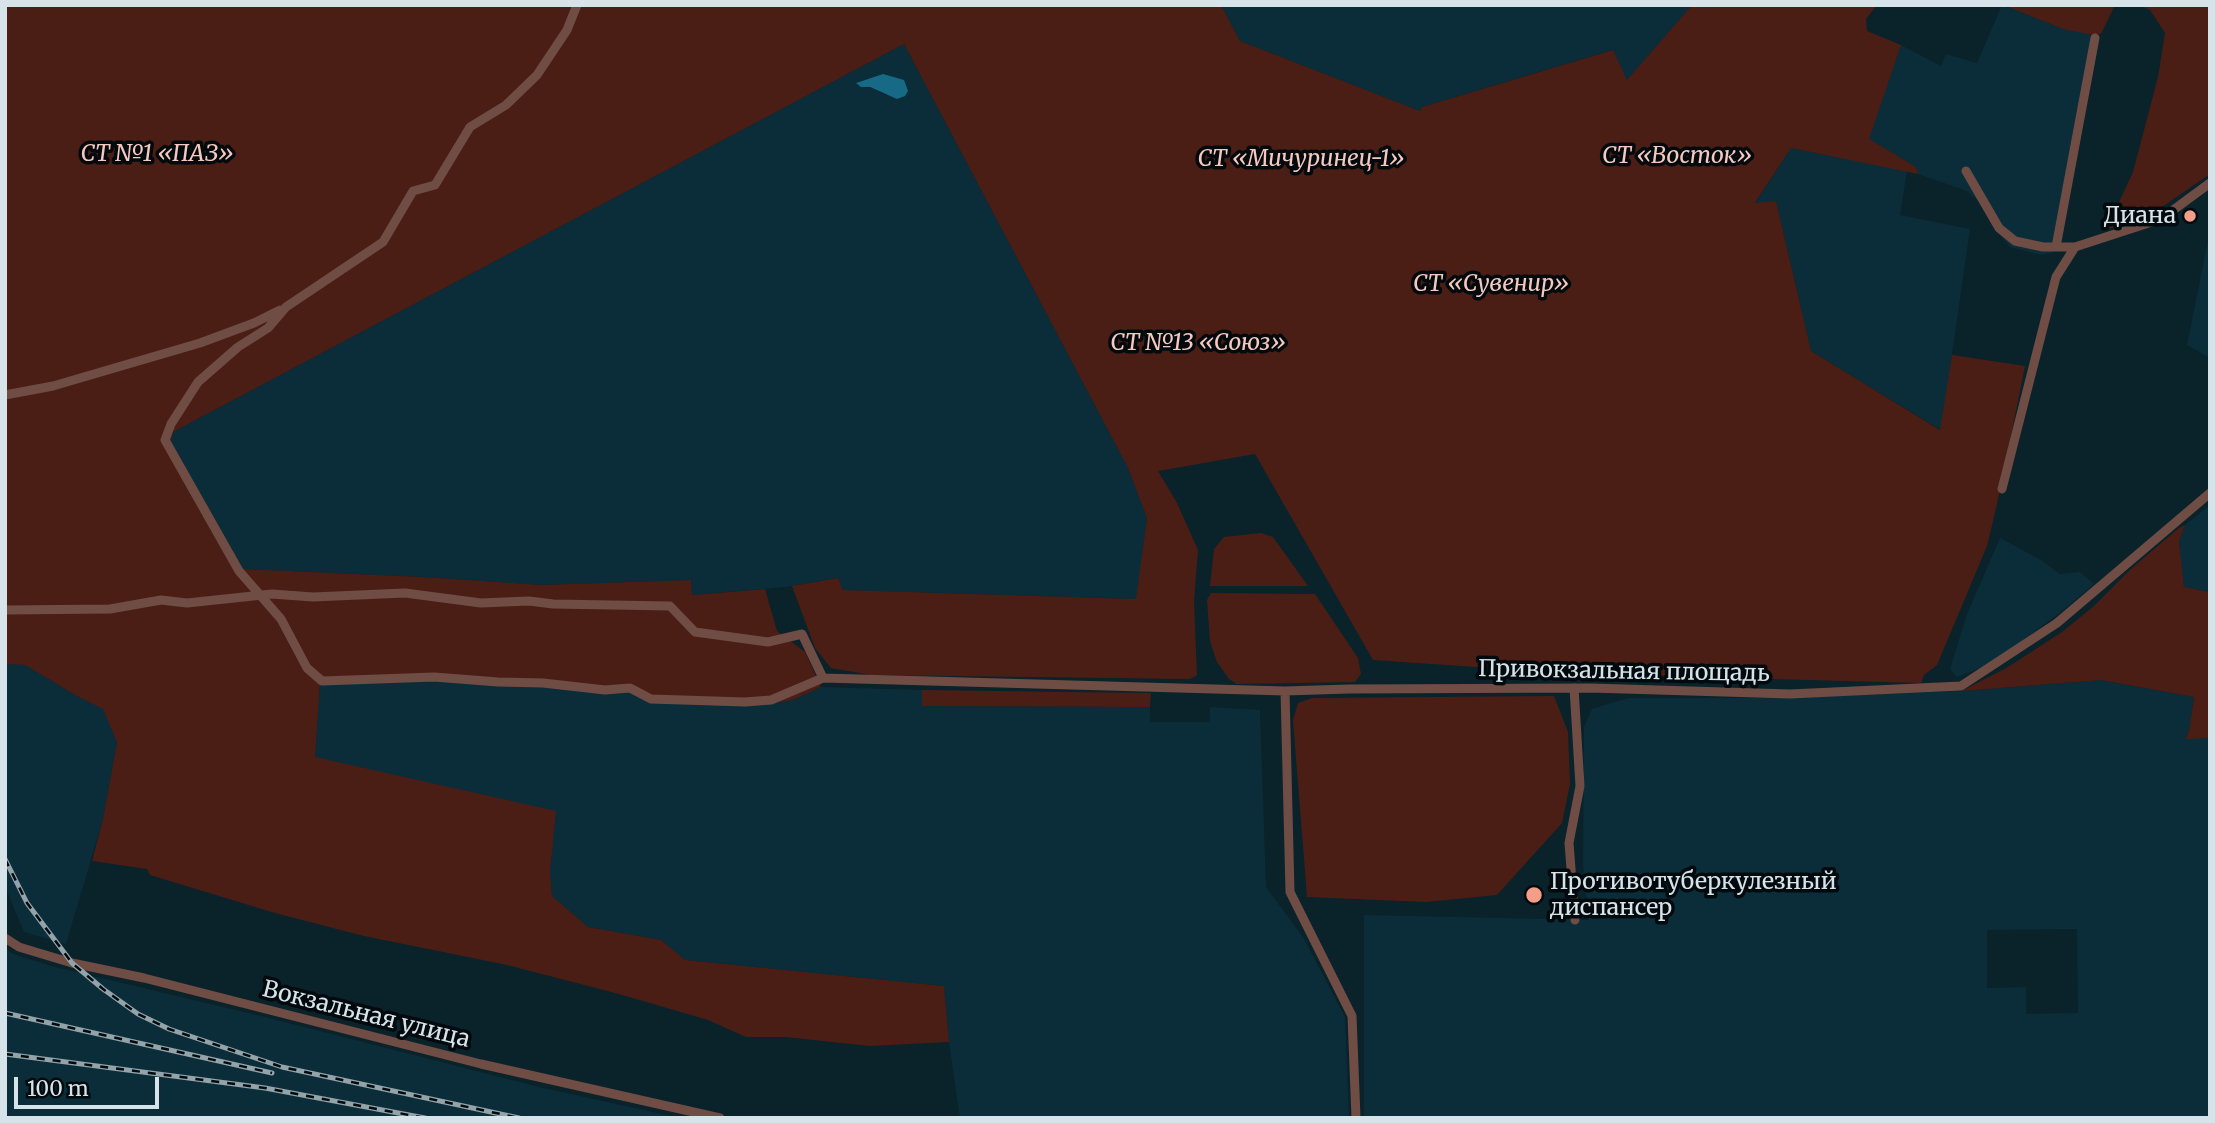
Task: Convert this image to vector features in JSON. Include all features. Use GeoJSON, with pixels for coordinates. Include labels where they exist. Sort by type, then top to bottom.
{"type":"FeatureCollection","features":[{"type":"Feature","properties":{"kind":"street"},"geometry":{"type":"LineString","coordinates":[[5,395],[53,386],[200,343],[254,323],[286,307],[383,242],[414,191],[435,185],[470,127],[506,105],[537,75],[567,30],[577,5]]}},
{"type":"Feature","properties":{"kind":"street"},"geometry":{"type":"LineString","coordinates":[[2056,247],[2095,38]]}},
{"type":"Feature","properties":{"kind":"street"},"geometry":{"type":"LineString","coordinates":[[1966,171],[1999,228],[2015,241],[2043,247],[2075,247],[2161,219],[2210,183]]}},
{"type":"Feature","properties":{"kind":"street"},"geometry":{"type":"LineString","coordinates":[[2002,489],[2056,277],[2075,247]]}},
{"type":"Feature","properties":{"kind":"street"},"geometry":{"type":"LineString","coordinates":[[5,610],[110,609],[161,600],[187,603],[260,595],[272,594],[313,597],[405,593],[481,603],[529,601],[553,604],[670,606],[695,632],[768,642],[802,634],[823,678],[771,700],[745,702],[651,699],[630,688],[605,690],[543,682],[434,677],[322,681],[307,668],[281,619],[260,595],[239,571],[165,440],[171,424],[198,382],[238,347],[268,328],[286,307]]}},
{"type":"Feature","properties":{"kind":"street","name":"Привокзальная площадь"},"geometry":{"type":"LineString","coordinates":[[823,678],[1285,691],[1574,688],[1790,694],[1961,686],[2057,623],[2210,493]]}},
{"type":"Feature","properties":{"kind":"street"},"geometry":{"type":"LineString","coordinates":[[1574,688],[1580,786],[1569,843],[1575,920]]}},
{"type":"Feature","properties":{"kind":"street"},"geometry":{"type":"LineString","coordinates":[[1285,691],[1290,892],[1352,1016],[1356,1118]]}},
{"type":"Feature","properties":{"kind":"street","name":"Вокзальная улица"},"geometry":{"type":"LineString","coordinates":[[5,938],[19,947],[72,963],[158,982],[481,1064],[720,1118]]}},
{"type":"Feature","properties":{"kind":"shaded area"},"geometry":{"type":"Polygon","coordinates":[[[1221,5],[1692,5],[1627,80],[1612,50],[1422,107],[1420,111],[1240,41],[1221,5]]]}},
{"type":"Feature","properties":{"kind":"shaded area"},"geometry":{"type":"Polygon","coordinates":[[[2002,5],[2063,29],[2093,35],[2052,253],[2041,255],[2010,247],[1978,201],[1967,191],[1918,174],[1916,167],[1868,139],[1901,45],[1941,66],[1946,54],[1977,63],[2002,5]]]}},
{"type":"Feature","properties":{"kind":"shaded area"},"geometry":{"type":"Polygon","coordinates":[[[904,44],[1128,468],[1147,518],[1137,599],[843,590],[838,578],[785,587],[692,595],[691,580],[542,585],[243,569],[170,441],[173,432],[904,44]],[[883,74],[857,83],[866,88],[870,87],[887,96],[883,74]]]}},
{"type":"Feature","properties":{"kind":"shaded area"},"geometry":{"type":"Polygon","coordinates":[[[1791,148],[1907,171],[1900,215],[1970,229],[1941,430],[1811,351],[1776,201],[1755,204],[1791,148]]]}},
{"type":"Feature","properties":{"kind":"shaded area"},"geometry":{"type":"Polygon","coordinates":[[[2210,240],[2210,358],[2187,345],[2210,240]]]}},
{"type":"Feature","properties":{"kind":"shaded area"},"geometry":{"type":"Polygon","coordinates":[[[2210,505],[2210,592],[2184,587],[2179,541],[2185,525],[2210,505]]]}},
{"type":"Feature","properties":{"kind":"shaded area"},"geometry":{"type":"Polygon","coordinates":[[[2000,538],[2043,561],[2059,574],[2080,572],[2094,584],[1991,664],[1957,677],[1950,669],[1967,614],[2000,538]]]}},
{"type":"Feature","properties":{"kind":"shaded area"},"geometry":{"type":"Polygon","coordinates":[[[5,664],[25,665],[103,708],[117,742],[103,819],[66,944],[24,932],[5,886],[5,664]]]}},
{"type":"Feature","properties":{"kind":"shaded area"},"geometry":{"type":"Polygon","coordinates":[[[432,680],[793,700],[821,687],[922,690],[922,706],[1150,707],[1150,722],[1210,722],[1210,707],[1260,710],[1266,887],[1303,937],[1345,1017],[1349,1118],[960,1118],[944,986],[685,960],[661,940],[588,927],[552,896],[550,871],[315,758],[320,683],[432,680]]]}},
{"type":"Feature","properties":{"kind":"shaded area"},"geometry":{"type":"Polygon","coordinates":[[[2101,680],[2194,697],[2189,731],[2185,738],[2210,738],[2210,1118],[1364,1118],[1364,915],[1589,920],[1583,866],[1584,727],[1592,709],[1628,698],[1776,698],[1962,691],[2101,680]],[[2077,929],[1987,930],[1987,988],[2026,987],[2026,1014],[2078,1013],[2077,929]]]}},
{"type":"Feature","properties":{"kind":"shaded area"},"geometry":{"type":"Polygon","coordinates":[[[5,948],[13,954],[51,966],[539,1087],[680,1118],[5,1118],[5,948]]]}},
{"type":"Feature","properties":{"kind":"green space"},"geometry":{"type":"Polygon","coordinates":[[[5,5],[1221,5],[1240,41],[1420,111],[1422,107],[1613,50],[1627,80],[1692,5],[1877,5],[1866,19],[1867,31],[1901,45],[1869,139],[1916,167],[1918,174],[1791,148],[1755,203],[1776,201],[1811,351],[1940,430],[1952,355],[2025,366],[1987,546],[1937,665],[1924,675],[1921,683],[1658,676],[1599,669],[1535,671],[1373,660],[1255,454],[1158,471],[1177,503],[1198,550],[1194,601],[1197,675],[1190,679],[871,675],[831,668],[815,648],[792,586],[838,578],[843,590],[1136,599],[1147,518],[1128,468],[904,44],[173,432],[171,442],[243,569],[542,585],[691,580],[692,595],[765,589],[777,631],[805,652],[821,687],[793,700],[767,704],[650,701],[629,691],[432,680],[320,684],[315,757],[556,811],[550,871],[552,896],[588,927],[661,940],[685,960],[944,986],[949,1042],[869,1046],[786,1037],[746,1037],[708,1020],[619,994],[507,965],[364,936],[275,913],[150,875],[147,869],[92,861],[103,819],[117,742],[103,709],[25,665],[5,664],[5,5]]]}},
{"type":"Feature","properties":{"kind":"green space"},"geometry":{"type":"Polygon","coordinates":[[[2003,5],[2115,5],[2101,34],[2093,35],[2063,29],[2003,5]]]}},
{"type":"Feature","properties":{"kind":"green space"},"geometry":{"type":"Polygon","coordinates":[[[2139,5],[2210,5],[2210,174],[2156,211],[2116,228],[2103,228],[2115,211],[2133,172],[2158,77],[2165,33],[2150,10],[2139,5]]]}},
{"type":"Feature","properties":{"kind":"green space"},"geometry":{"type":"Polygon","coordinates":[[[2185,525],[2179,541],[2184,587],[2210,592],[2210,738],[2185,739],[2189,731],[2194,697],[2101,680],[1962,691],[2008,667],[2062,632],[2094,606],[2131,569],[2185,525]]]}},
{"type":"Feature","properties":{"kind":"green space"},"geometry":{"type":"Polygon","coordinates":[[[1261,533],[1273,537],[1308,586],[1210,586],[1214,549],[1224,537],[1261,533]]]}},
{"type":"Feature","properties":{"kind":"green space"},"geometry":{"type":"Polygon","coordinates":[[[1211,593],[1315,594],[1358,658],[1361,674],[1355,682],[1237,684],[1229,679],[1217,662],[1210,641],[1207,600],[1211,593]]]}},
{"type":"Feature","properties":{"kind":"green space"},"geometry":{"type":"Polygon","coordinates":[[[922,690],[1151,693],[1150,707],[922,706],[922,690]]]}},
{"type":"Feature","properties":{"kind":"green space"},"geometry":{"type":"Polygon","coordinates":[[[1554,696],[1568,732],[1570,784],[1562,823],[1497,895],[1426,902],[1307,897],[1293,720],[1298,703],[1312,698],[1554,696]]]}},
{"type":"Feature","properties":{"kind":"water"},"geometry":{"type":"Polygon","coordinates":[[[883,74],[904,80],[908,91],[905,96],[897,99],[856,83],[883,74]]]}},
{"type":"Feature","properties":{"kind":"railway"},"geometry":{"type":"LineString","coordinates":[[5,859],[27,903],[72,963],[138,1014],[169,1029],[282,1067],[519,1118]]}},
{"type":"Feature","properties":{"kind":"railway"},"geometry":{"type":"LineString","coordinates":[[5,1013],[272,1073]]}},
{"type":"Feature","properties":{"kind":"railway"},"geometry":{"type":"LineString","coordinates":[[5,1054],[265,1088],[425,1118]]}},
{"type":"Feature","properties":{"kind":"place","name":"Диана"},"geometry":{"type":"Point","coordinates":[2190,216]}},
{"type":"Feature","properties":{"kind":"place","name":"Противотуберкулезный диспансер"},"geometry":{"type":"Point","coordinates":[1534,895]}},
{"type":"Feature","properties":{"kind":"park label","name":"СТ №1 «ПАЗ»"},"geometry":{"type":"Point","coordinates":[157,154]}},
{"type":"Feature","properties":{"kind":"park label","name":"СТ «Восток»"},"geometry":{"type":"Point","coordinates":[1677,156]}},
{"type":"Feature","properties":{"kind":"park label","name":"СТ «Мичуринец-1»"},"geometry":{"type":"Point","coordinates":[1301,159]}},
{"type":"Feature","properties":{"kind":"park label","name":"СТ «Сувенир»"},"geometry":{"type":"Point","coordinates":[1491,284]}},
{"type":"Feature","properties":{"kind":"park label","name":"СТ №13 «Союз»"},"geometry":{"type":"Point","coordinates":[1198,343]}}]}
